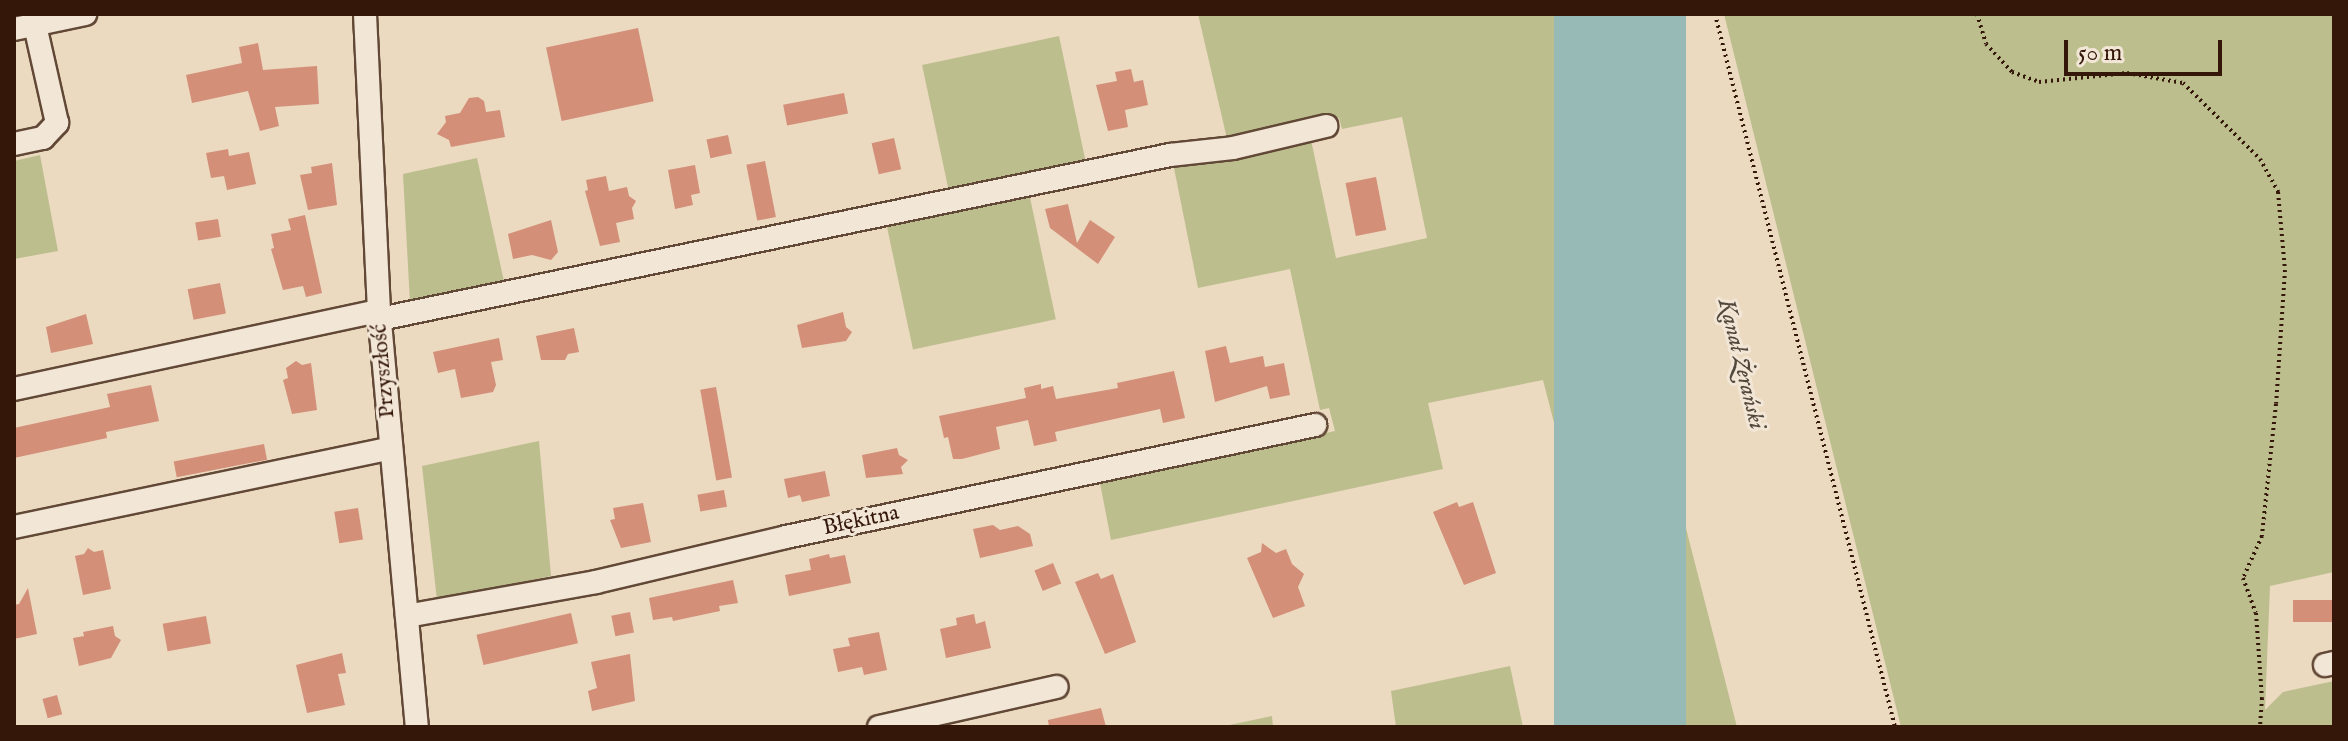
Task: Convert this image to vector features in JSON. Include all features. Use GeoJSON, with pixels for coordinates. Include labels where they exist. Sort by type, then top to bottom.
{"type":"FeatureCollection","features":[{"type":"Feature","properties":{"kind":"street"},"geometry":{"type":"LineString","coordinates":[[14,144],[43,138],[57,123],[24,27],[85,14]]}},
{"type":"Feature","properties":{"kind":"street","name":"Przyszłość"},"geometry":{"type":"LineString","coordinates":[[365,14],[379,315],[417,727]]}},
{"type":"Feature","properties":{"kind":"street"},"geometry":{"type":"LineString","coordinates":[[14,389],[379,315],[445,309],[1170,155],[1233,148],[1326,126]]}},
{"type":"Feature","properties":{"kind":"street","name":"Błękitna"},"geometry":{"type":"LineString","coordinates":[[407,616],[596,582],[786,537],[1315,425]]}},
{"type":"Feature","properties":{"kind":"street"},"geometry":{"type":"LineString","coordinates":[[14,527],[391,448]]}},
{"type":"Feature","properties":{"kind":"street"},"geometry":{"type":"LineString","coordinates":[[879,727],[1057,687]]}},
{"type":"Feature","properties":{"kind":"path"},"geometry":{"type":"LineString","coordinates":[[1715,14],[1895,727]]}},
{"type":"Feature","properties":{"kind":"path"},"geometry":{"type":"LineString","coordinates":[[1977,14],[1986,44],[2012,72],[2039,82],[2127,73],[2183,83],[2260,159],[2278,192],[2285,270],[2276,404],[2262,536],[2243,578],[2256,613],[2262,698],[2260,727]]}},
{"type":"Feature","properties":{"kind":"green space"},"geometry":{"type":"Polygon","coordinates":[[[1198,14],[1554,14],[1737,727],[1641,727],[1619,643],[1594,578],[1543,380],[1428,403],[1443,469],[1111,540],[1100,483],[1335,431],[1329,408],[1320,410],[1290,269],[1198,288],[1173,163],[1310,135],[1336,258],[1427,238],[1402,117],[1342,129],[1339,118],[1228,143],[1198,14]]]}},
{"type":"Feature","properties":{"kind":"green space"},"geometry":{"type":"Polygon","coordinates":[[[1724,14],[2334,14],[2334,572],[2270,586],[2265,710],[2283,692],[2334,681],[2334,727],[1901,727],[1724,14]]]}},
{"type":"Feature","properties":{"kind":"green space"},"geometry":{"type":"Polygon","coordinates":[[[1059,36],[1086,162],[949,191],[922,65],[1059,36]]]}},
{"type":"Feature","properties":{"kind":"green space"},"geometry":{"type":"Polygon","coordinates":[[[40,155],[58,251],[14,259],[14,161],[40,155]]]}},
{"type":"Feature","properties":{"kind":"green space"},"geometry":{"type":"Polygon","coordinates":[[[477,158],[505,286],[410,303],[403,174],[477,158]]]}},
{"type":"Feature","properties":{"kind":"green space"},"geometry":{"type":"Polygon","coordinates":[[[1029,193],[1056,319],[913,350],[886,223],[1029,193]]]}},
{"type":"Feature","properties":{"kind":"green space"},"geometry":{"type":"Polygon","coordinates":[[[539,441],[551,576],[437,600],[422,466],[539,441]]]}},
{"type":"Feature","properties":{"kind":"green space"},"geometry":{"type":"Polygon","coordinates":[[[1510,666],[1523,727],[1396,727],[1391,691],[1510,666]]]}},
{"type":"Feature","properties":{"kind":"green space"},"geometry":{"type":"Polygon","coordinates":[[[1272,716],[1273,727],[1220,727],[1272,716]]]}},
{"type":"Feature","properties":{"kind":"water"},"geometry":{"type":"Polygon","coordinates":[[[1554,14],[1686,14],[1686,727],[1554,727],[1554,14]]]}},
{"type":"Feature","properties":{"kind":"building"},"geometry":{"type":"Polygon","coordinates":[[[638,28],[654,101],[562,121],[546,48],[638,28]]]}},
{"type":"Feature","properties":{"kind":"building"},"geometry":{"type":"Polygon","coordinates":[[[258,43],[263,70],[317,66],[319,104],[275,107],[279,126],[260,131],[248,91],[192,103],[186,75],[242,63],[239,47],[258,43]]]}},
{"type":"Feature","properties":{"kind":"building"},"geometry":{"type":"Polygon","coordinates":[[[1131,69],[1134,82],[1143,80],[1148,105],[1125,110],[1128,127],[1108,131],[1096,85],[1117,81],[1115,72],[1131,69]]]}},
{"type":"Feature","properties":{"kind":"building"},"geometry":{"type":"Polygon","coordinates":[[[844,93],[848,114],[787,125],[783,105],[844,93]]]}},
{"type":"Feature","properties":{"kind":"building"},"geometry":{"type":"Polygon","coordinates":[[[478,97],[484,101],[486,112],[500,110],[505,137],[451,147],[449,140],[437,134],[446,122],[445,116],[460,113],[469,98],[478,97]]]}},
{"type":"Feature","properties":{"kind":"building"},"geometry":{"type":"Polygon","coordinates":[[[728,135],[732,154],[710,158],[706,140],[728,135]]]}},
{"type":"Feature","properties":{"kind":"building"},"geometry":{"type":"Polygon","coordinates":[[[894,138],[901,169],[879,174],[872,143],[894,138]]]}},
{"type":"Feature","properties":{"kind":"building"},"geometry":{"type":"Polygon","coordinates":[[[228,149],[229,156],[249,152],[256,184],[227,190],[224,176],[211,178],[206,153],[228,149]]]}},
{"type":"Feature","properties":{"kind":"building"},"geometry":{"type":"Polygon","coordinates":[[[765,161],[776,217],[757,221],[746,165],[765,161]]]}},
{"type":"Feature","properties":{"kind":"building"},"geometry":{"type":"Polygon","coordinates":[[[332,163],[337,205],[308,210],[300,175],[312,173],[311,167],[332,163]]]}},
{"type":"Feature","properties":{"kind":"building"},"geometry":{"type":"Polygon","coordinates":[[[695,165],[700,193],[691,195],[693,205],[675,209],[668,170],[695,165]]]}},
{"type":"Feature","properties":{"kind":"building"},"geometry":{"type":"Polygon","coordinates":[[[606,176],[609,191],[627,187],[629,196],[636,201],[632,208],[634,219],[616,223],[620,242],[600,246],[585,191],[588,190],[586,180],[606,176]]]}},
{"type":"Feature","properties":{"kind":"building"},"geometry":{"type":"Polygon","coordinates":[[[1376,177],[1386,230],[1356,236],[1346,183],[1376,177]]]}},
{"type":"Feature","properties":{"kind":"building"},"geometry":{"type":"Polygon","coordinates":[[[1068,204],[1077,243],[1090,220],[1115,237],[1098,264],[1050,228],[1045,209],[1068,204]]]}},
{"type":"Feature","properties":{"kind":"building"},"geometry":{"type":"Polygon","coordinates":[[[305,215],[322,293],[306,297],[303,286],[283,290],[271,249],[274,248],[271,234],[291,230],[288,219],[305,215]]]}},
{"type":"Feature","properties":{"kind":"building"},"geometry":{"type":"Polygon","coordinates":[[[218,219],[221,237],[198,240],[195,223],[218,219]]]}},
{"type":"Feature","properties":{"kind":"building"},"geometry":{"type":"Polygon","coordinates":[[[551,220],[558,252],[551,260],[532,255],[513,259],[508,234],[551,220]]]}},
{"type":"Feature","properties":{"kind":"building"},"geometry":{"type":"Polygon","coordinates":[[[220,283],[226,313],[194,320],[188,289],[220,283]]]}},
{"type":"Feature","properties":{"kind":"building"},"geometry":{"type":"Polygon","coordinates":[[[843,312],[846,327],[852,332],[846,341],[802,348],[797,325],[843,312]]]}},
{"type":"Feature","properties":{"kind":"building"},"geometry":{"type":"Polygon","coordinates":[[[86,314],[93,344],[51,353],[46,327],[86,314]]]}},
{"type":"Feature","properties":{"kind":"building"},"geometry":{"type":"Polygon","coordinates":[[[574,328],[579,352],[568,354],[565,360],[541,360],[536,336],[574,328]]]}},
{"type":"Feature","properties":{"kind":"building"},"geometry":{"type":"Polygon","coordinates":[[[499,338],[503,360],[491,362],[496,385],[493,392],[461,398],[455,369],[438,373],[433,352],[499,338]]]}},
{"type":"Feature","properties":{"kind":"building"},"geometry":{"type":"Polygon","coordinates":[[[1226,346],[1230,363],[1263,356],[1265,367],[1284,363],[1290,395],[1270,399],[1267,386],[1215,402],[1205,351],[1226,346]]]}},
{"type":"Feature","properties":{"kind":"building"},"geometry":{"type":"Polygon","coordinates":[[[296,361],[302,365],[311,363],[317,410],[292,414],[283,380],[288,378],[286,368],[296,361]]]}},
{"type":"Feature","properties":{"kind":"building"},"geometry":{"type":"Polygon","coordinates":[[[1174,371],[1185,418],[1163,423],[1160,409],[1055,432],[1057,441],[1034,446],[1028,420],[996,427],[1000,449],[962,459],[953,459],[948,437],[944,438],[939,416],[1026,398],[1024,388],[1041,384],[1041,389],[1053,386],[1056,399],[1118,388],[1117,383],[1174,371]]]}},
{"type":"Feature","properties":{"kind":"building"},"geometry":{"type":"Polygon","coordinates":[[[151,385],[159,421],[106,432],[107,438],[14,458],[14,428],[110,407],[107,394],[151,385]]]}},
{"type":"Feature","properties":{"kind":"building"},"geometry":{"type":"Polygon","coordinates":[[[716,387],[732,478],[716,480],[700,390],[716,387]]]}},
{"type":"Feature","properties":{"kind":"building"},"geometry":{"type":"Polygon","coordinates":[[[264,444],[267,460],[177,477],[174,462],[264,444]]]}},
{"type":"Feature","properties":{"kind":"building"},"geometry":{"type":"Polygon","coordinates":[[[897,448],[899,455],[908,460],[901,467],[903,474],[866,478],[862,455],[897,448]]]}},
{"type":"Feature","properties":{"kind":"building"},"geometry":{"type":"Polygon","coordinates":[[[825,471],[830,496],[802,502],[800,495],[788,498],[784,479],[825,471]]]}},
{"type":"Feature","properties":{"kind":"building"},"geometry":{"type":"Polygon","coordinates":[[[724,490],[727,507],[700,511],[697,495],[724,490]]]}},
{"type":"Feature","properties":{"kind":"building"},"geometry":{"type":"Polygon","coordinates":[[[1457,502],[1459,507],[1473,502],[1496,573],[1464,585],[1433,512],[1457,502]]]}},
{"type":"Feature","properties":{"kind":"building"},"geometry":{"type":"Polygon","coordinates":[[[643,503],[651,542],[621,548],[610,520],[615,519],[613,508],[643,503]]]}},
{"type":"Feature","properties":{"kind":"building"},"geometry":{"type":"Polygon","coordinates":[[[358,508],[363,540],[339,543],[334,512],[358,508]]]}},
{"type":"Feature","properties":{"kind":"building"},"geometry":{"type":"Polygon","coordinates":[[[993,525],[1000,530],[1018,526],[1030,534],[1033,546],[980,558],[973,529],[993,525]]]}},
{"type":"Feature","properties":{"kind":"building"},"geometry":{"type":"Polygon","coordinates":[[[1262,543],[1276,553],[1286,549],[1292,564],[1304,574],[1298,587],[1305,606],[1273,618],[1247,558],[1261,552],[1262,543]]]}},
{"type":"Feature","properties":{"kind":"building"},"geometry":{"type":"Polygon","coordinates":[[[88,548],[94,552],[103,550],[111,589],[83,595],[75,556],[84,554],[88,548]]]}},
{"type":"Feature","properties":{"kind":"building"},"geometry":{"type":"Polygon","coordinates":[[[829,554],[830,558],[845,555],[851,583],[789,596],[785,575],[811,570],[809,559],[829,554]]]}},
{"type":"Feature","properties":{"kind":"building"},"geometry":{"type":"Polygon","coordinates":[[[1053,563],[1061,583],[1043,591],[1034,570],[1053,563]]]}},
{"type":"Feature","properties":{"kind":"building"},"geometry":{"type":"Polygon","coordinates":[[[1098,573],[1101,579],[1113,574],[1136,642],[1105,654],[1075,582],[1098,573]]]}},
{"type":"Feature","properties":{"kind":"building"},"geometry":{"type":"Polygon","coordinates":[[[733,580],[738,603],[719,606],[720,611],[673,621],[672,617],[653,620],[649,598],[733,580]]]}},
{"type":"Feature","properties":{"kind":"building"},"geometry":{"type":"Polygon","coordinates":[[[28,588],[37,634],[14,639],[14,605],[19,604],[28,588]]]}},
{"type":"Feature","properties":{"kind":"building"},"geometry":{"type":"Polygon","coordinates":[[[2293,600],[2334,600],[2334,622],[2293,622],[2293,600]]]}},
{"type":"Feature","properties":{"kind":"building"},"geometry":{"type":"Polygon","coordinates":[[[630,612],[634,633],[615,636],[611,616],[630,612]]]}},
{"type":"Feature","properties":{"kind":"building"},"geometry":{"type":"Polygon","coordinates":[[[571,613],[578,643],[483,665],[476,635],[571,613]]]}},
{"type":"Feature","properties":{"kind":"building"},"geometry":{"type":"Polygon","coordinates":[[[974,614],[976,624],[985,621],[991,648],[946,658],[940,629],[957,625],[956,618],[974,614]]]}},
{"type":"Feature","properties":{"kind":"building"},"geometry":{"type":"Polygon","coordinates":[[[206,616],[211,644],[168,651],[163,624],[206,616]]]}},
{"type":"Feature","properties":{"kind":"building"},"geometry":{"type":"Polygon","coordinates":[[[113,626],[115,636],[121,640],[111,658],[79,666],[73,638],[84,636],[83,632],[113,626]]]}},
{"type":"Feature","properties":{"kind":"building"},"geometry":{"type":"Polygon","coordinates":[[[879,632],[887,670],[864,675],[862,667],[838,672],[833,649],[850,646],[848,638],[879,632]]]}},
{"type":"Feature","properties":{"kind":"building"},"geometry":{"type":"Polygon","coordinates":[[[342,653],[346,673],[338,674],[345,705],[307,713],[296,665],[342,653]]]}},
{"type":"Feature","properties":{"kind":"building"},"geometry":{"type":"Polygon","coordinates":[[[630,654],[635,701],[592,711],[588,691],[597,688],[591,662],[630,654]]]}},
{"type":"Feature","properties":{"kind":"building"},"geometry":{"type":"Polygon","coordinates":[[[57,695],[62,714],[48,718],[43,699],[57,695]]]}},
{"type":"Feature","properties":{"kind":"building"},"geometry":{"type":"Polygon","coordinates":[[[1101,708],[1106,727],[1049,727],[1048,720],[1101,708]]]}},
{"type":"Feature","properties":{"kind":"water label","name":"Kanał Żerański"},"geometry":{"type":"Point","coordinates":[1741,364]}}]}
